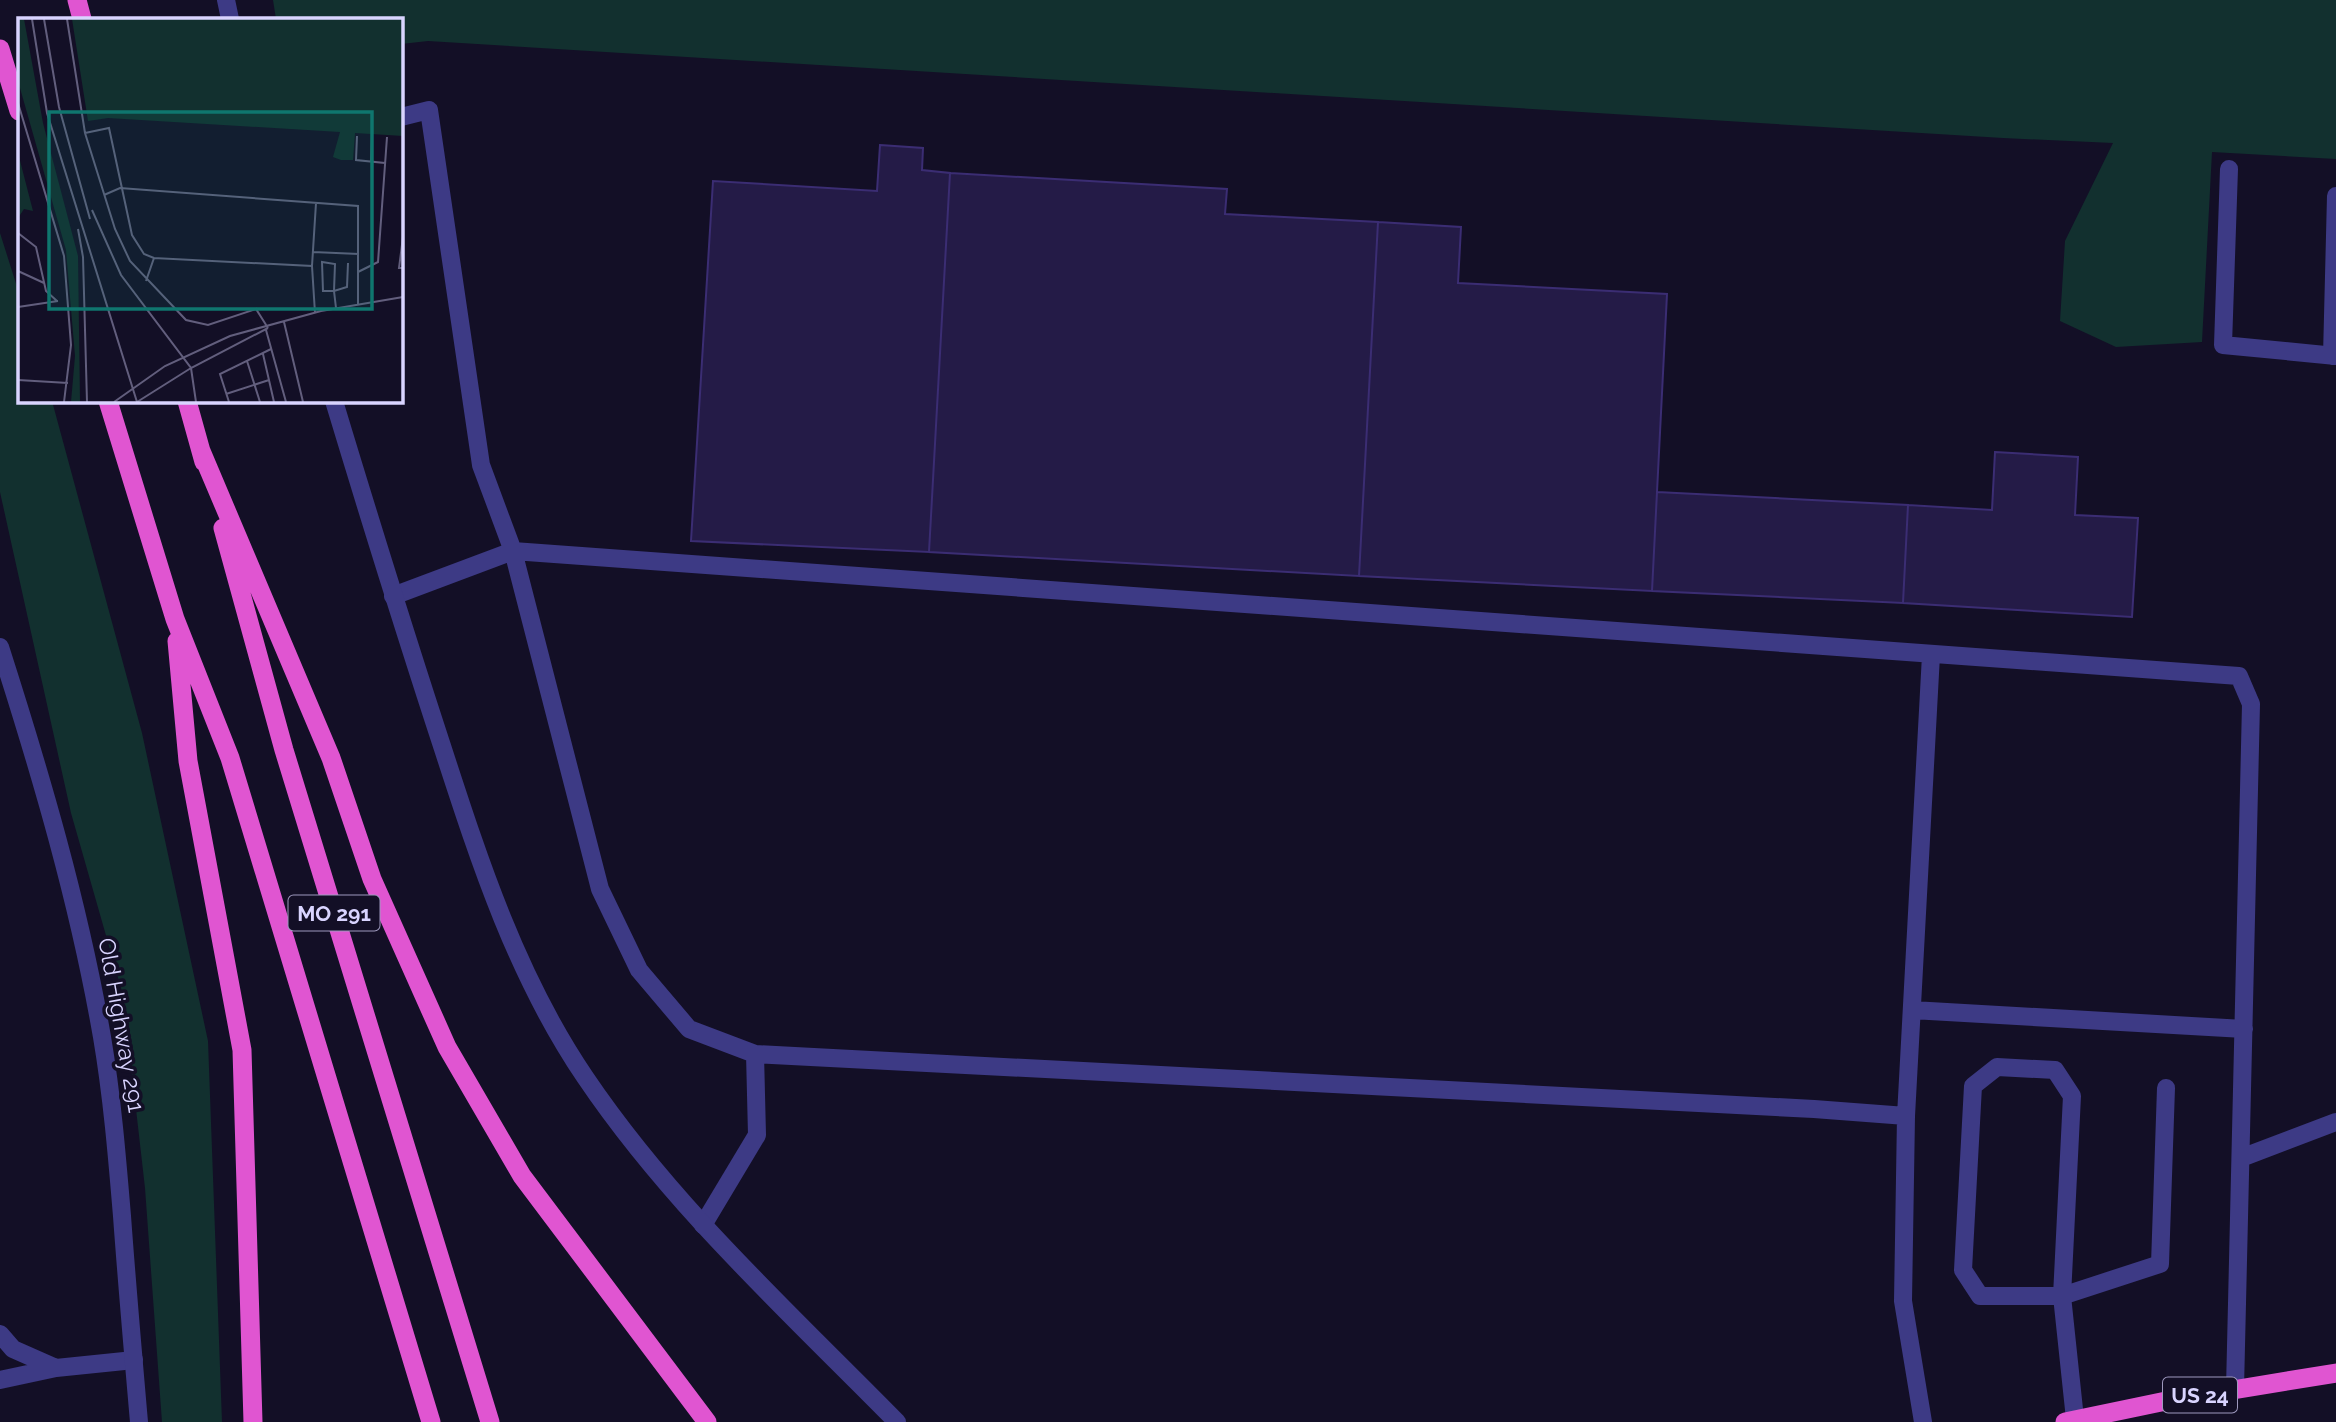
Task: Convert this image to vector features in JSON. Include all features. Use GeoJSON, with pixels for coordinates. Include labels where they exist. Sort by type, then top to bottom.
{"type":"FeatureCollection","features":[{"type":"Feature","properties":{"kind":"highway"},"geometry":{"type":"LineString","coordinates":[[77,0],[82,18]]}},
{"type":"Feature","properties":{"kind":"highway"},"geometry":{"type":"LineString","coordinates":[[0,49],[18,108]]}},
{"type":"Feature","properties":{"kind":"highway","name":"MO 291"},"geometry":{"type":"LineString","coordinates":[[108,402],[175,619],[230,758],[431,1422]]}},
{"type":"Feature","properties":{"kind":"highway","name":"MO 291"},"geometry":{"type":"LineString","coordinates":[[187,402],[284,750],[490,1422]]}},
{"type":"Feature","properties":{"kind":"highway"},"geometry":{"type":"LineString","coordinates":[[201,451],[331,758],[372,879],[447,1047],[522,1176],[707,1422]]}},
{"type":"Feature","properties":{"kind":"highway"},"geometry":{"type":"LineString","coordinates":[[175,619],[188,761],[242,1051],[253,1422]]}},
{"type":"Feature","properties":{"kind":"highway","name":"US 24"},"geometry":{"type":"LineString","coordinates":[[2070,1421],[2235,1389],[2336,1373]]}},
{"type":"Feature","properties":{"kind":"street"},"geometry":{"type":"LineString","coordinates":[[226,0],[230,18]]}},
{"type":"Feature","properties":{"kind":"street"},"geometry":{"type":"LineString","coordinates":[[402,117],[429,110],[481,465],[513,551],[600,889],[639,970],[689,1029],[755,1054],[1906,1116]]}},
{"type":"Feature","properties":{"kind":"street"},"geometry":{"type":"LineString","coordinates":[[2230,169],[2223,345],[2334,356],[2336,196]]}},
{"type":"Feature","properties":{"kind":"street"},"geometry":{"type":"LineString","coordinates":[[334,402],[393,596],[474,843],[503,923],[544,1010],[583,1075],[628,1139],[703,1225],[897,1422]]}},
{"type":"Feature","properties":{"kind":"street"},"geometry":{"type":"LineString","coordinates":[[393,596],[513,551],[2239,676],[2251,704],[2235,1389]]}},
{"type":"Feature","properties":{"kind":"street","name":"Old Highway 291"},"geometry":{"type":"LineString","coordinates":[[0,647],[60,844],[103,1040],[115,1133],[139,1422]]}},
{"type":"Feature","properties":{"kind":"street"},"geometry":{"type":"LineString","coordinates":[[1923,1422],[1903,1301],[1906,1116],[1931,655]]}},
{"type":"Feature","properties":{"kind":"street"},"geometry":{"type":"LineString","coordinates":[[1912,1010],[2244,1029]]}},
{"type":"Feature","properties":{"kind":"street"},"geometry":{"type":"LineString","coordinates":[[703,1225],[757,1135],[755,1054]]}},
{"type":"Feature","properties":{"kind":"street"},"geometry":{"type":"LineString","coordinates":[[2070,1421],[2062,1296],[2072,1096],[2055,1070],[1997,1067],[1973,1086],[1962,1270],[1980,1296],[2062,1296],[2160,1264],[2166,1088]]}},
{"type":"Feature","properties":{"kind":"street"},"geometry":{"type":"LineString","coordinates":[[2241,1158],[2336,1122]]}},
{"type":"Feature","properties":{"kind":"street"},"geometry":{"type":"LineString","coordinates":[[0,1334],[13,1349],[57,1368]]}},
{"type":"Feature","properties":{"kind":"street"},"geometry":{"type":"LineString","coordinates":[[0,1380],[57,1368],[134,1360]]}},
{"type":"Feature","properties":{"kind":"green space"},"geometry":{"type":"Polygon","coordinates":[[[273,0],[2336,0],[2336,159],[2212,152],[2202,342],[2116,347],[2060,321],[2065,241],[2113,143],[428,41],[402,44],[402,18],[276,18],[273,0]]]}},
{"type":"Feature","properties":{"kind":"green space"},"geometry":{"type":"Polygon","coordinates":[[[0,233],[18,290],[18,402],[52,402],[142,733],[208,1041],[222,1422],[162,1422],[145,1188],[123,995],[71,813],[0,492],[0,233]]]}},
{"type":"Feature","properties":{"kind":"building"},"geometry":{"type":"Polygon","coordinates":[[[880,145],[923,148],[922,170],[950,173],[929,552],[691,541],[713,181],[877,191],[880,145]]]}},
{"type":"Feature","properties":{"kind":"building"},"geometry":{"type":"Polygon","coordinates":[[[950,173],[1227,189],[1225,214],[1378,222],[1359,576],[929,552],[950,173]]]}},
{"type":"Feature","properties":{"kind":"building"},"geometry":{"type":"Polygon","coordinates":[[[1378,222],[1461,227],[1458,283],[1667,294],[1652,591],[1359,576],[1378,222]]]}},
{"type":"Feature","properties":{"kind":"building"},"geometry":{"type":"Polygon","coordinates":[[[1995,452],[2078,457],[2075,515],[2138,518],[2132,617],[1903,603],[1908,505],[1992,510],[1995,452]]]}},
{"type":"Feature","properties":{"kind":"building"},"geometry":{"type":"Polygon","coordinates":[[[1657,492],[1908,505],[1903,603],[1652,591],[1657,492]]]}}]}
